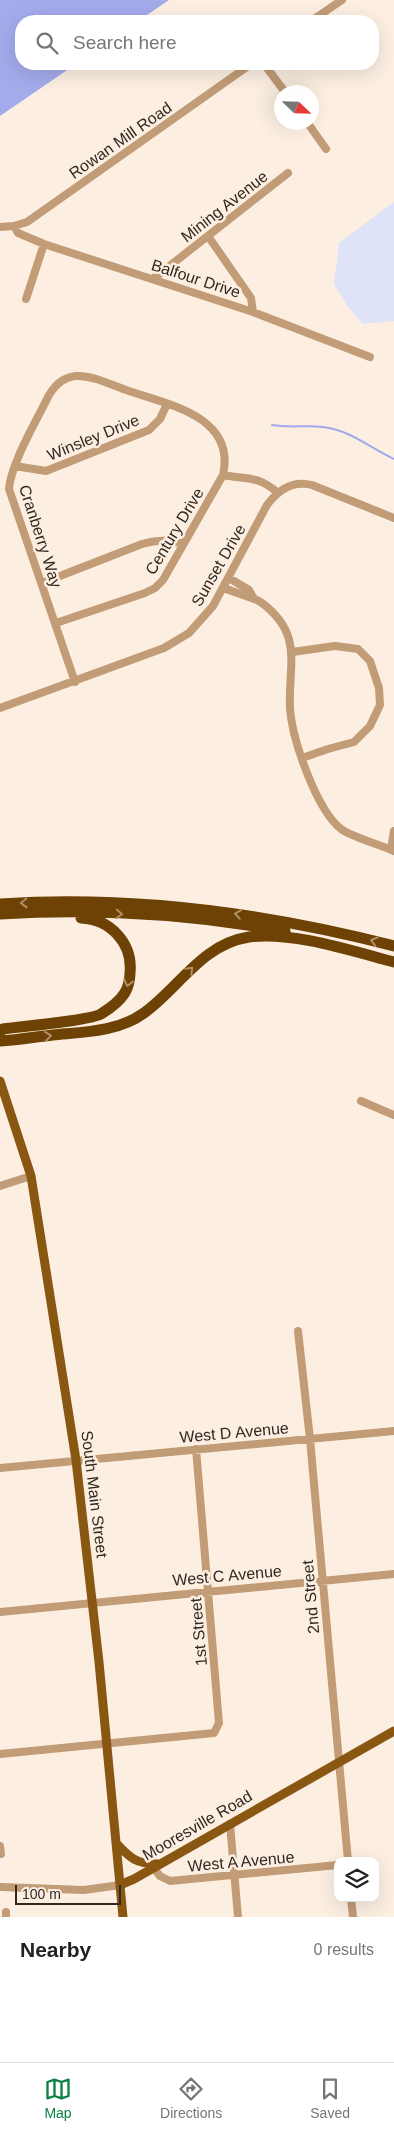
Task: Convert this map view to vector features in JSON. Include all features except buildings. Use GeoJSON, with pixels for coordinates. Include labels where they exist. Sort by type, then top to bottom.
{"type":"FeatureCollection","features":[{"type":"Feature","properties":{"kind":"highway"},"geometry":{"type":"LineString","coordinates":[[1,908],[121,903],[225,912],[291,923],[394,946]]}},
{"type":"Feature","properties":{"kind":"highway"},"geometry":{"type":"LineString","coordinates":[[1,908],[202,919],[303,934],[394,956]]}},
{"type":"Feature","properties":{"kind":"highway"},"geometry":{"type":"LineString","coordinates":[[0,1032],[3,1029],[98,1015],[112,1006],[125,993],[130,979],[131,963],[126,945],[117,933],[103,923],[86,918],[1,908]]}},
{"type":"Feature","properties":{"kind":"highway"},"geometry":{"type":"LineString","coordinates":[[0,1041],[104,1029],[124,1023],[148,1010],[197,963],[215,949],[248,937],[290,938],[394,962]]}},
{"type":"Feature","properties":{"kind":"main road","name":"South Main Street"},"geometry":{"type":"LineString","coordinates":[[0,1081],[31,1176],[76,1460],[93,1602],[123,1917]]}},
{"type":"Feature","properties":{"kind":"main road","name":"Mooresville Road"},"geometry":{"type":"LineString","coordinates":[[120,1885],[394,1731]]}},
{"type":"Feature","properties":{"kind":"main road"},"geometry":{"type":"LineString","coordinates":[[116,1843],[137,1862],[155,1866]]}},
{"type":"Feature","properties":{"kind":"street"},"geometry":{"type":"LineString","coordinates":[[320,15],[342,0]]}},
{"type":"Feature","properties":{"kind":"street","name":"Rowan Mill Road"},"geometry":{"type":"LineString","coordinates":[[0,227],[14,226],[35,216],[242,70]]}},
{"type":"Feature","properties":{"kind":"street"},"geometry":{"type":"LineString","coordinates":[[268,70],[280,85]]}},
{"type":"Feature","properties":{"kind":"street"},"geometry":{"type":"LineString","coordinates":[[313,130],[326,149]]}},
{"type":"Feature","properties":{"kind":"street","name":"Mining Avenue"},"geometry":{"type":"LineString","coordinates":[[154,279],[288,173]]}},
{"type":"Feature","properties":{"kind":"street","name":"Balfour Drive"},"geometry":{"type":"LineString","coordinates":[[14,226],[18,233],[44,244],[253,312],[370,357]]}},
{"type":"Feature","properties":{"kind":"street"},"geometry":{"type":"LineString","coordinates":[[208,236],[251,298],[253,312]]}},
{"type":"Feature","properties":{"kind":"street"},"geometry":{"type":"LineString","coordinates":[[26,299],[44,244]]}},
{"type":"Feature","properties":{"kind":"street","name":"Cranberry Way"},"geometry":{"type":"LineString","coordinates":[[75,682],[9,488],[15,466],[54,388],[64,380],[76,376],[90,378],[167,404],[203,420],[215,432],[223,445],[226,459],[223,475]]}},
{"type":"Feature","properties":{"kind":"street","name":"Winsley Drive"},"geometry":{"type":"LineString","coordinates":[[15,466],[46,471],[149,430],[160,418],[167,404]]}},
{"type":"Feature","properties":{"kind":"street"},"geometry":{"type":"LineString","coordinates":[[223,475],[266,482],[278,493],[289,486],[306,484],[394,518]]}},
{"type":"Feature","properties":{"kind":"street","name":"Century Drive"},"geometry":{"type":"LineString","coordinates":[[56,623],[155,588],[163,580],[223,475]]}},
{"type":"Feature","properties":{"kind":"street","name":"Sunset Drive"},"geometry":{"type":"LineString","coordinates":[[0,708],[164,648],[189,633],[207,615],[224,588],[263,512],[278,493]]}},
{"type":"Feature","properties":{"kind":"street"},"geometry":{"type":"LineString","coordinates":[[42,583],[156,540],[175,541],[183,544]]}},
{"type":"Feature","properties":{"kind":"street"},"geometry":{"type":"LineString","coordinates":[[229,578],[249,590],[253,597],[269,609],[287,633],[292,652],[290,706],[294,731],[302,758],[330,816],[342,830],[393,850],[394,831]]}},
{"type":"Feature","properties":{"kind":"street"},"geometry":{"type":"LineString","coordinates":[[224,588],[243,596],[253,597]]}},
{"type":"Feature","properties":{"kind":"street"},"geometry":{"type":"LineString","coordinates":[[292,652],[335,646],[358,649],[370,660],[379,688],[380,704],[370,726],[354,742],[302,758]]}},
{"type":"Feature","properties":{"kind":"street"},"geometry":{"type":"LineString","coordinates":[[361,1101],[394,1115]]}},
{"type":"Feature","properties":{"kind":"street"},"geometry":{"type":"LineString","coordinates":[[0,1186],[31,1176]]}},
{"type":"Feature","properties":{"kind":"street","name":"2nd Street"},"geometry":{"type":"LineString","coordinates":[[298,1331],[310,1439],[348,1857]]}},
{"type":"Feature","properties":{"kind":"street","name":"West D Avenue"},"geometry":{"type":"LineString","coordinates":[[0,1468],[394,1431]]}},
{"type":"Feature","properties":{"kind":"street","name":"1st Street"},"geometry":{"type":"LineString","coordinates":[[107,1743],[214,1733],[219,1723],[196,1449]]}},
{"type":"Feature","properties":{"kind":"street","name":"West C Avenue"},"geometry":{"type":"LineString","coordinates":[[0,1612],[394,1574]]}},
{"type":"Feature","properties":{"kind":"street"},"geometry":{"type":"LineString","coordinates":[[0,1754],[107,1743]]}},
{"type":"Feature","properties":{"kind":"street"},"geometry":{"type":"LineString","coordinates":[[230,1824],[238,1917]]}},
{"type":"Feature","properties":{"kind":"street"},"geometry":{"type":"LineString","coordinates":[[0,1846],[1,1854]]}},
{"type":"Feature","properties":{"kind":"street","name":"West A Avenue"},"geometry":{"type":"LineString","coordinates":[[155,1866],[160,1876],[170,1881],[334,1865]]}},
{"type":"Feature","properties":{"kind":"street","name":"Mooresville Road"},"geometry":{"type":"LineString","coordinates":[[0,1887],[84,1890],[120,1885]]}},
{"type":"Feature","properties":{"kind":"street"},"geometry":{"type":"LineString","coordinates":[[351,1902],[353,1917]]}},
{"type":"Feature","properties":{"kind":"shaded area"},"geometry":{"type":"Polygon","coordinates":[[[0,0],[169,0],[147,15],[15,15],[15,70],[67,70],[0,116],[0,0]]]}},
{"type":"Feature","properties":{"kind":"shaded area"},"geometry":{"type":"Polygon","coordinates":[[[394,202],[394,321],[363,324],[348,307],[334,284],[339,243],[394,202]]]}},
{"type":"Feature","properties":{"kind":"waterway"},"geometry":{"type":"LineString","coordinates":[[272,425],[317,426],[333,429],[351,436],[394,459]]}}]}
